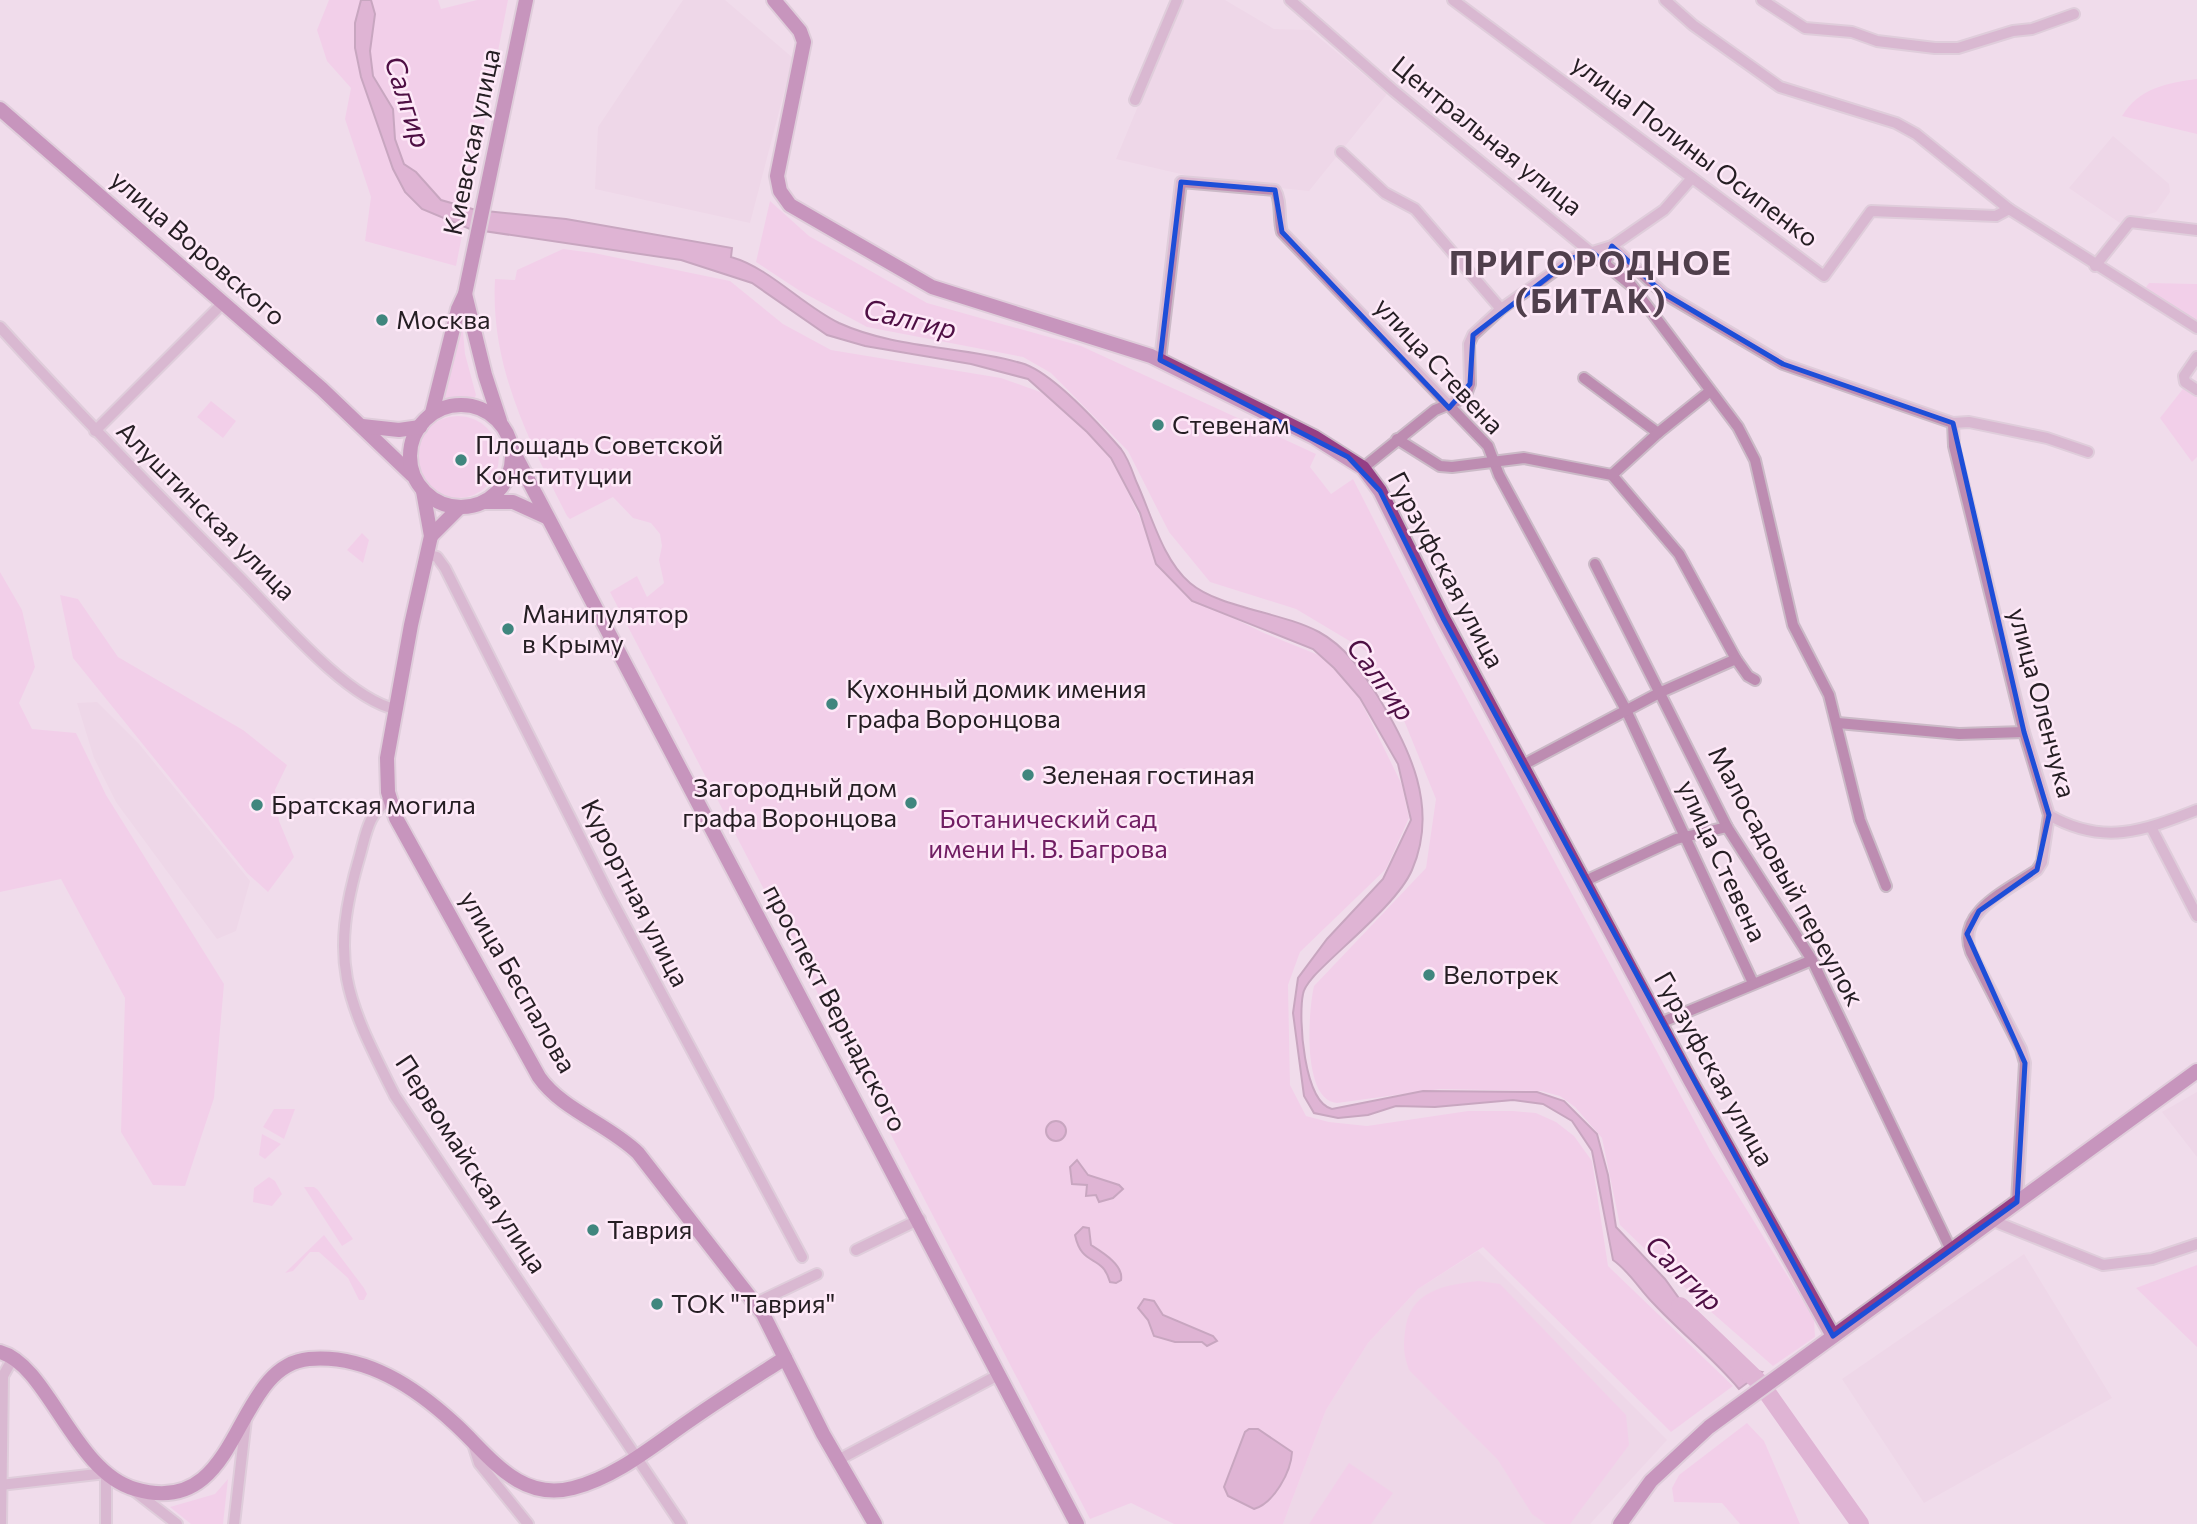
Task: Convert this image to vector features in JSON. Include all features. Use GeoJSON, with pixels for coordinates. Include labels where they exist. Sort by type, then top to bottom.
{"type":"FeatureCollection","features":[{"type":"Feature","properties":{"kind":"main road","name":"Киевская улица"},"geometry":{"type":"LineString","coordinates":[[432,412],[458,309],[465,294],[526,0]]}},
{"type":"Feature","properties":{"kind":"main road","name":"Гурзуфская улица"},"geometry":{"type":"LineString","coordinates":[[774,0],[800,31],[804,42],[777,171],[780,191],[790,205],[932,287],[1111,341],[1160,360],[1314,437],[1363,468],[1380,491],[1443,618],[1660,1023],[1833,1336]]}},
{"type":"Feature","properties":{"kind":"main road","name":"улица Воровского"},"geometry":{"type":"LineString","coordinates":[[0,109],[224,302],[362,426],[412,475]]}},
{"type":"Feature","properties":{"kind":"main road","name":"Киевская улица"},"geometry":{"type":"LineString","coordinates":[[465,294],[489,393],[502,426]]}},
{"type":"Feature","properties":{"kind":"main road"},"geometry":{"type":"LineString","coordinates":[[485,502],[501,489],[510,471],[512,449],[502,426],[481,409],[452,407],[432,412],[419,427],[411,444],[412,475],[423,491],[438,503],[460,508],[485,502],[513,502],[546,517]]}},
{"type":"Feature","properties":{"kind":"main road"},"geometry":{"type":"LineString","coordinates":[[362,426],[399,430],[419,427]]}},
{"type":"Feature","properties":{"kind":"main road","name":"проспект Вернадского"},"geometry":{"type":"LineString","coordinates":[[512,449],[920,1219],[1077,1524]]}},
{"type":"Feature","properties":{"kind":"main road","name":"улица Беспалова"},"geometry":{"type":"LineString","coordinates":[[423,491],[431,536],[386,765],[390,800],[396,818],[547,1088],[622,1138],[638,1153],[756,1303],[838,1460],[875,1524]]}},
{"type":"Feature","properties":{"kind":"main road"},"geometry":{"type":"LineString","coordinates":[[431,536],[460,508]]}},
{"type":"Feature","properties":{"kind":"main road"},"geometry":{"type":"LineString","coordinates":[[1620,1524],[1651,1481],[1676,1455],[1740,1404],[2197,1071]]}},
{"type":"Feature","properties":{"kind":"main road"},"geometry":{"type":"LineString","coordinates":[[6,1355],[27,1370],[80,1445],[106,1473],[132,1489],[164,1493],[191,1489],[207,1476],[281,1368],[307,1359],[328,1359],[367,1367],[392,1377],[419,1394],[473,1442],[495,1466],[534,1489],[554,1491],[599,1478],[637,1456],[785,1358]]}},
{"type":"Feature","properties":{"kind":"street"},"geometry":{"type":"LineString","coordinates":[[1135,100],[1177,0]]}},
{"type":"Feature","properties":{"kind":"street","name":"Центральная улица"},"geometry":{"type":"LineString","coordinates":[[1290,0],[1394,91],[1632,286],[1709,392],[1738,427],[1755,460],[1793,625],[1829,695],[1838,723],[1849,782],[1886,886]]}},
{"type":"Feature","properties":{"kind":"street","name":"улица Полины Осипенко"},"geometry":{"type":"LineString","coordinates":[[1453,0],[1824,275],[1871,211],[1996,216],[2009,209]]}},
{"type":"Feature","properties":{"kind":"street"},"geometry":{"type":"LineString","coordinates":[[1665,0],[1693,25],[1780,87],[1896,123],[1916,134],[2009,209],[2095,266],[2197,328]]}},
{"type":"Feature","properties":{"kind":"street"},"geometry":{"type":"LineString","coordinates":[[1762,0],[1805,28],[1852,32],[1877,41],[1935,48],[1958,48],[2013,31],[2032,29],[2074,14]]}},
{"type":"Feature","properties":{"kind":"street"},"geometry":{"type":"LineString","coordinates":[[1341,152],[1385,193],[1415,209],[1501,309]]}},
{"type":"Feature","properties":{"kind":"street"},"geometry":{"type":"LineString","coordinates":[[1363,468],[1397,439],[1467,392],[1470,383],[1469,344],[1473,335],[1501,309],[1573,257],[1612,246],[1664,210],[1692,178]]}},
{"type":"Feature","properties":{"kind":"street","name":"улица Стевена"},"geometry":{"type":"LineString","coordinates":[[1160,360],[1181,182],[1275,190],[1279,197],[1278,219],[1282,232],[1488,446],[1626,710],[1687,836],[1753,983]]}},
{"type":"Feature","properties":{"kind":"street"},"geometry":{"type":"LineString","coordinates":[[2095,266],[2130,222],[2197,230]]}},
{"type":"Feature","properties":{"kind":"street"},"geometry":{"type":"LineString","coordinates":[[1573,257],[1575,238]]}},
{"type":"Feature","properties":{"kind":"street"},"geometry":{"type":"LineString","coordinates":[[1605,263],[1612,246]]}},
{"type":"Feature","properties":{"kind":"street"},"geometry":{"type":"LineString","coordinates":[[1612,246],[1662,293],[1783,364],[1953,424],[1969,422],[2047,438],[2088,452]]}},
{"type":"Feature","properties":{"kind":"street"},"geometry":{"type":"LineString","coordinates":[[95,431],[224,302]]}},
{"type":"Feature","properties":{"kind":"street","name":"Алуштинская улица"},"geometry":{"type":"LineString","coordinates":[[0,327],[95,431],[329,668],[381,706],[395,709]]}},
{"type":"Feature","properties":{"kind":"street"},"geometry":{"type":"LineString","coordinates":[[2197,357],[2184,376],[2185,382],[2197,390]]}},
{"type":"Feature","properties":{"kind":"street"},"geometry":{"type":"LineString","coordinates":[[1584,378],[1658,433]]}},
{"type":"Feature","properties":{"kind":"street"},"geometry":{"type":"LineString","coordinates":[[1612,475],[1709,392]]}},
{"type":"Feature","properties":{"kind":"street","name":"улица Оленчука"},"geometry":{"type":"LineString","coordinates":[[1953,424],[1954,446],[2024,732],[2049,815],[2042,862],[2037,870],[1979,911],[1969,925],[1967,934],[1971,952],[2021,1049],[2025,1063],[2017,1202]]}},
{"type":"Feature","properties":{"kind":"street"},"geometry":{"type":"LineString","coordinates":[[1397,439],[1440,466],[1452,467],[1524,458],[1612,475],[1679,554],[1736,659],[1748,676],[1755,680]]}},
{"type":"Feature","properties":{"kind":"street","name":"Курортная улица"},"geometry":{"type":"LineString","coordinates":[[426,554],[437,557],[445,568],[609,895],[802,1257]]}},
{"type":"Feature","properties":{"kind":"street","name":"Малосадовый переулок"},"geometry":{"type":"LineString","coordinates":[[1595,564],[1727,827],[1812,960],[1951,1250]]}},
{"type":"Feature","properties":{"kind":"street"},"geometry":{"type":"LineString","coordinates":[[1523,765],[1661,692],[1736,659]]}},
{"type":"Feature","properties":{"kind":"street"},"geometry":{"type":"LineString","coordinates":[[1838,723],[1959,734],[2024,732]]}},
{"type":"Feature","properties":{"kind":"street","name":"Первомайская улица"},"geometry":{"type":"LineString","coordinates":[[390,800],[371,818],[351,888],[344,930],[343,967],[351,1002],[395,1096],[681,1524]]}},
{"type":"Feature","properties":{"kind":"street"},"geometry":{"type":"LineString","coordinates":[[2049,815],[2069,827],[2092,833],[2152,829],[2197,810]]}},
{"type":"Feature","properties":{"kind":"street"},"geometry":{"type":"LineString","coordinates":[[1585,881],[1687,836],[1727,827]]}},
{"type":"Feature","properties":{"kind":"street"},"geometry":{"type":"LineString","coordinates":[[2152,829],[2197,916]]}},
{"type":"Feature","properties":{"kind":"street"},"geometry":{"type":"LineString","coordinates":[[1660,1023],[1812,960]]}},
{"type":"Feature","properties":{"kind":"street"},"geometry":{"type":"LineString","coordinates":[[856,1250],[920,1219]]}},
{"type":"Feature","properties":{"kind":"street"},"geometry":{"type":"LineString","coordinates":[[1991,1220],[2103,1265],[2152,1259],[2197,1244]]}},
{"type":"Feature","properties":{"kind":"street"},"geometry":{"type":"LineString","coordinates":[[756,1303],[817,1274]]}},
{"type":"Feature","properties":{"kind":"street"},"geometry":{"type":"LineString","coordinates":[[1,1524],[3,1376],[6,1355]]}},
{"type":"Feature","properties":{"kind":"street"},"geometry":{"type":"LineString","coordinates":[[838,1460],[1000,1374]]}},
{"type":"Feature","properties":{"kind":"street"},"geometry":{"type":"LineString","coordinates":[[233,1524],[247,1418]]}},
{"type":"Feature","properties":{"kind":"street"},"geometry":{"type":"LineString","coordinates":[[473,1442],[479,1463],[528,1524]]}},
{"type":"Feature","properties":{"kind":"street"},"geometry":{"type":"LineString","coordinates":[[1,1485],[106,1473],[106,1524]]}},
{"type":"Feature","properties":{"kind":"street"},"geometry":{"type":"LineString","coordinates":[[132,1489],[177,1524]]}},
{"type":"Feature","properties":{"kind":"highlighted area"},"geometry":{"type":"Polygon","coordinates":[[[1181,182],[1275,190],[1282,232],[1449,408],[1470,384],[1473,335],[1573,258],[1592,252],[1605,263],[1612,246],[1663,293],[1783,364],[1953,423],[2024,732],[2049,815],[2037,870],[1979,911],[1967,934],[2025,1063],[2017,1202],[1833,1336],[1443,618],[1380,491],[1348,457],[1160,360],[1181,182]]]}},
{"type":"Feature","properties":{"kind":"shaded area"},"geometry":{"type":"Polygon","coordinates":[[[361,0],[371,0],[375,14],[370,51],[373,76],[393,109],[395,139],[404,164],[416,172],[441,200],[476,210],[566,219],[732,248],[731,257],[759,269],[839,323],[883,338],[999,357],[1033,368],[1060,387],[1121,449],[1130,464],[1165,549],[1180,573],[1190,583],[1217,598],[1304,625],[1319,632],[1345,652],[1359,668],[1389,715],[1410,757],[1417,779],[1423,824],[1420,847],[1405,883],[1382,911],[1314,976],[1304,989],[1301,1022],[1305,1058],[1315,1092],[1323,1103],[1332,1109],[1423,1091],[1537,1092],[1564,1101],[1597,1134],[1608,1175],[1616,1227],[1665,1279],[1715,1348],[1744,1368],[1762,1372],[1739,1389],[1613,1260],[1592,1151],[1572,1121],[1543,1104],[1513,1100],[1435,1107],[1396,1106],[1368,1115],[1338,1118],[1314,1113],[1304,1096],[1293,1013],[1298,978],[1327,939],[1383,879],[1411,820],[1398,764],[1360,698],[1334,668],[1313,649],[1192,601],[1156,564],[1140,513],[1111,458],[1087,432],[1028,379],[971,364],[865,346],[827,335],[752,283],[681,260],[470,229],[422,209],[405,192],[393,169],[361,77],[355,48],[355,23],[361,0]]]}},
{"type":"Feature","properties":{"kind":"shaded area"},"geometry":{"type":"Polygon","coordinates":[[[683,0],[725,0],[793,58],[750,223],[595,189],[598,127],[683,0]]]}},
{"type":"Feature","properties":{"kind":"shaded area"},"geometry":{"type":"Polygon","coordinates":[[[1182,0],[1225,0],[1274,29],[1310,30],[1387,94],[1309,191],[1211,181],[1116,159],[1182,0]]]}},
{"type":"Feature","properties":{"kind":"shaded area"},"geometry":{"type":"Polygon","coordinates":[[[2113,136],[2169,184],[2170,192],[2156,212],[2120,223],[2069,188],[2113,136]]]}},
{"type":"Feature","properties":{"kind":"shaded area"},"geometry":{"type":"Polygon","coordinates":[[[97,702],[139,744],[250,881],[236,931],[217,939],[116,802],[94,758],[77,703],[97,702]]]}},
{"type":"Feature","properties":{"kind":"shaded area"},"geometry":{"type":"Polygon","coordinates":[[[2197,1092],[2197,1157],[2162,1112],[2197,1092]]]}},
{"type":"Feature","properties":{"kind":"shaded area"},"geometry":{"type":"Polygon","coordinates":[[[1056,1121],[1063,1124],[1066,1131],[1063,1138],[1056,1141],[1049,1138],[1046,1131],[1049,1124],[1056,1121]]]}},
{"type":"Feature","properties":{"kind":"shaded area"},"geometry":{"type":"Polygon","coordinates":[[[1077,1160],[1088,1175],[1119,1185],[1123,1189],[1113,1198],[1099,1202],[1096,1195],[1086,1196],[1087,1185],[1072,1184],[1070,1167],[1077,1160]]]}},
{"type":"Feature","properties":{"kind":"shaded area"},"geometry":{"type":"Polygon","coordinates":[[[1083,1227],[1089,1228],[1091,1245],[1116,1264],[1121,1280],[1110,1282],[1102,1267],[1082,1252],[1075,1235],[1083,1227]]]}},
{"type":"Feature","properties":{"kind":"shaded area"},"geometry":{"type":"Polygon","coordinates":[[[1478,1251],[1667,1440],[1590,1524],[1283,1524],[1326,1410],[1368,1343],[1418,1289],[1478,1251]]]}},
{"type":"Feature","properties":{"kind":"shaded area"},"geometry":{"type":"Polygon","coordinates":[[[2024,1254],[2112,1398],[1924,1503],[1842,1379],[2024,1254]]]}},
{"type":"Feature","properties":{"kind":"shaded area"},"geometry":{"type":"Polygon","coordinates":[[[1144,1299],[1154,1301],[1163,1315],[1213,1336],[1217,1341],[1207,1346],[1202,1342],[1175,1342],[1154,1336],[1148,1320],[1138,1308],[1144,1299]]]}},
{"type":"Feature","properties":{"kind":"shaded area"},"geometry":{"type":"Polygon","coordinates":[[[1258,1429],[1292,1452],[1288,1469],[1275,1494],[1254,1509],[1228,1496],[1224,1487],[1245,1432],[1258,1429]]]}},
{"type":"Feature","properties":{"kind":"green space"},"geometry":{"type":"Polygon","coordinates":[[[329,0],[438,0],[441,9],[477,0],[508,0],[456,266],[365,241],[371,197],[345,119],[351,88],[327,61],[317,30],[329,0]]]}},
{"type":"Feature","properties":{"kind":"green space"},"geometry":{"type":"Polygon","coordinates":[[[2197,79],[2197,134],[2122,116],[2145,93],[2165,85],[2197,79]]]}},
{"type":"Feature","properties":{"kind":"green space"},"geometry":{"type":"Polygon","coordinates":[[[770,201],[809,236],[927,303],[1081,346],[1316,454],[1310,467],[1331,494],[1353,479],[1441,651],[1710,1150],[1814,1319],[1815,1337],[1773,1366],[1701,1303],[1620,1225],[1602,1138],[1575,1107],[1560,1096],[1541,1091],[1440,1089],[1337,1103],[1326,1098],[1318,1088],[1310,1054],[1310,1015],[1314,986],[1426,868],[1436,799],[1403,718],[1368,652],[1296,609],[1210,582],[1169,532],[1128,451],[1051,373],[1023,357],[867,327],[800,291],[756,262],[770,201]]]}},
{"type":"Feature","properties":{"kind":"green space","name":"Ботанический сад имени Н. В. Багрова"},"geometry":{"type":"Polygon","coordinates":[[[563,249],[730,281],[783,324],[831,350],[1001,378],[1046,394],[1088,429],[1113,461],[1143,524],[1194,599],[1264,633],[1321,656],[1357,693],[1402,785],[1409,818],[1386,869],[1300,952],[1288,985],[1290,1085],[1306,1116],[1329,1122],[1367,1126],[1468,1111],[1513,1111],[1536,1113],[1556,1122],[1574,1136],[1592,1161],[1608,1266],[1733,1386],[1671,1432],[1483,1247],[1418,1289],[1368,1343],[1326,1410],[1283,1524],[1174,1524],[1131,1503],[1090,1519],[610,592],[637,576],[647,597],[664,583],[659,560],[662,546],[660,534],[651,523],[633,518],[613,497],[570,519],[526,431],[515,402],[499,342],[495,279],[515,280],[517,270],[563,249]]]}},
{"type":"Feature","properties":{"kind":"green space"},"geometry":{"type":"Polygon","coordinates":[[[2149,283],[2197,284],[2197,324],[2144,290],[2149,283]]]}},
{"type":"Feature","properties":{"kind":"green space"},"geometry":{"type":"Polygon","coordinates":[[[462,320],[465,354],[476,395],[472,403],[443,401],[462,320]]]}},
{"type":"Feature","properties":{"kind":"green space"},"geometry":{"type":"Polygon","coordinates":[[[2186,385],[2197,393],[2197,457],[2192,462],[2160,418],[2186,385]]]}},
{"type":"Feature","properties":{"kind":"green space"},"geometry":{"type":"Polygon","coordinates":[[[211,401],[236,421],[223,438],[197,417],[211,401]]]}},
{"type":"Feature","properties":{"kind":"green space"},"geometry":{"type":"Polygon","coordinates":[[[458,416],[474,419],[487,428],[496,441],[499,457],[496,473],[487,486],[474,495],[458,498],[442,495],[429,486],[420,473],[417,457],[420,441],[429,428],[442,419],[458,416]]]}},
{"type":"Feature","properties":{"kind":"green space"},"geometry":{"type":"Polygon","coordinates":[[[362,533],[369,540],[363,563],[347,550],[362,533]]]}},
{"type":"Feature","properties":{"kind":"green space"},"geometry":{"type":"Polygon","coordinates":[[[0,572],[22,610],[35,667],[19,703],[32,729],[76,733],[106,795],[224,984],[214,1098],[185,1186],[153,1185],[121,1132],[125,998],[61,879],[0,892],[0,572]]]}},
{"type":"Feature","properties":{"kind":"green space"},"geometry":{"type":"Polygon","coordinates":[[[60,595],[78,599],[118,657],[243,730],[287,765],[275,790],[279,821],[294,857],[268,892],[247,873],[73,658],[60,595]]]}},
{"type":"Feature","properties":{"kind":"green space"},"geometry":{"type":"Polygon","coordinates":[[[274,1109],[295,1109],[284,1139],[263,1127],[274,1109]]]}},
{"type":"Feature","properties":{"kind":"green space"},"geometry":{"type":"Polygon","coordinates":[[[262,1134],[281,1144],[265,1159],[259,1155],[262,1134]]]}},
{"type":"Feature","properties":{"kind":"green space"},"geometry":{"type":"Polygon","coordinates":[[[269,1177],[275,1181],[282,1194],[272,1206],[253,1202],[254,1188],[269,1177]]]}},
{"type":"Feature","properties":{"kind":"green space"},"geometry":{"type":"Polygon","coordinates":[[[304,1187],[318,1190],[353,1239],[342,1246],[304,1187]]]}},
{"type":"Feature","properties":{"kind":"green space"},"geometry":{"type":"Polygon","coordinates":[[[324,1235],[364,1288],[367,1294],[364,1300],[359,1300],[348,1278],[319,1252],[310,1252],[293,1271],[285,1273],[324,1235]]]}},
{"type":"Feature","properties":{"kind":"green space"},"geometry":{"type":"Polygon","coordinates":[[[2197,1265],[2197,1347],[2136,1288],[2197,1265]]]}},
{"type":"Feature","properties":{"kind":"green space"},"geometry":{"type":"Polygon","coordinates":[[[1479,1281],[1500,1284],[1626,1415],[1629,1445],[1570,1524],[1546,1524],[1532,1514],[1498,1460],[1409,1370],[1404,1337],[1413,1307],[1421,1299],[1441,1288],[1479,1281]]]}},
{"type":"Feature","properties":{"kind":"green space"},"geometry":{"type":"Polygon","coordinates":[[[1747,1423],[1764,1441],[1800,1524],[1740,1524],[1722,1503],[1674,1502],[1672,1488],[1679,1475],[1747,1423]]]}},
{"type":"Feature","properties":{"kind":"green space"},"geometry":{"type":"Polygon","coordinates":[[[1349,1463],[1393,1493],[1371,1524],[1309,1524],[1349,1463]]]}},
{"type":"Feature","properties":{"kind":"green space"},"geometry":{"type":"Polygon","coordinates":[[[228,1479],[223,1524],[191,1524],[170,1507],[215,1494],[228,1479]]]}},
{"type":"Feature","properties":{"kind":"waterway","name":"Салгир"},"geometry":{"type":"LineString","coordinates":[[1680,1306],[1761,1384],[1860,1524]]}},
{"type":"Feature","properties":{"kind":"place","name":"Москва"},"geometry":{"type":"Point","coordinates":[382,320]}},
{"type":"Feature","properties":{"kind":"place","name":"Стевенам"},"geometry":{"type":"Point","coordinates":[1158,425]}},
{"type":"Feature","properties":{"kind":"place","name":"Площадь Советской Конституции"},"geometry":{"type":"Point","coordinates":[461,460]}},
{"type":"Feature","properties":{"kind":"place","name":"Манипулятор в Крыму"},"geometry":{"type":"Point","coordinates":[508,629]}},
{"type":"Feature","properties":{"kind":"place","name":"Кухонный домик имения графа Воронцова"},"geometry":{"type":"Point","coordinates":[832,704]}},
{"type":"Feature","properties":{"kind":"place","name":"Зеленая гостиная"},"geometry":{"type":"Point","coordinates":[1028,775]}},
{"type":"Feature","properties":{"kind":"place","name":"Загородный дом графа Воронцова"},"geometry":{"type":"Point","coordinates":[911,803]}},
{"type":"Feature","properties":{"kind":"place","name":"Братская могила"},"geometry":{"type":"Point","coordinates":[257,805]}},
{"type":"Feature","properties":{"kind":"place","name":"Велотрек"},"geometry":{"type":"Point","coordinates":[1429,975]}},
{"type":"Feature","properties":{"kind":"place","name":"Таврия"},"geometry":{"type":"Point","coordinates":[593,1230]}},
{"type":"Feature","properties":{"kind":"place","name":"ТОК \"Таврия\""},"geometry":{"type":"Point","coordinates":[657,1304]}},
{"type":"Feature","properties":{"kind":"district","name":"ПРИГОРОДНОЕ (БИТАК)"},"geometry":{"type":"Point","coordinates":[1591,282]}}]}
